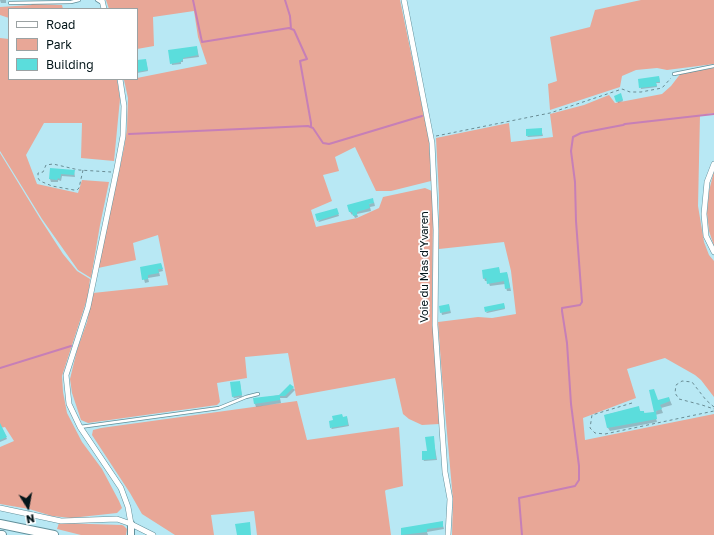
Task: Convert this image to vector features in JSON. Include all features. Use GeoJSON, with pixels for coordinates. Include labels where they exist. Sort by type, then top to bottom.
{"type":"FeatureCollection","features":[{"type":"Feature","properties":{"kind":"highway"},"geometry":{"type":"LineString","coordinates":[[0,524],[54,535]]}},
{"type":"Feature","properties":{"kind":"street","name":"Voie du Mas d'Yvaren"},"geometry":{"type":"LineString","coordinates":[[404,0],[431,137],[436,230],[435,325],[445,472],[450,499],[448,535]]}},
{"type":"Feature","properties":{"kind":"street"},"geometry":{"type":"LineString","coordinates":[[120,80],[124,106],[123,136],[88,307],[66,375],[69,404],[80,427],[121,488],[128,507],[131,535]]}},
{"type":"Feature","properties":{"kind":"street"},"geometry":{"type":"LineString","coordinates":[[714,164],[707,182],[704,214],[706,236],[714,252]]}},
{"type":"Feature","properties":{"kind":"street"},"geometry":{"type":"LineString","coordinates":[[0,508],[61,520],[117,519],[153,535]]}},
{"type":"Feature","properties":{"kind":"lane"},"geometry":{"type":"LineString","coordinates":[[10,3],[71,2],[78,0]]}},
{"type":"Feature","properties":{"kind":"lane"},"geometry":{"type":"LineString","coordinates":[[97,0],[102,1]]}},
{"type":"Feature","properties":{"kind":"lane"},"geometry":{"type":"LineString","coordinates":[[674,74],[714,66]]}},
{"type":"Feature","properties":{"kind":"lane"},"geometry":{"type":"LineString","coordinates":[[80,427],[219,408],[246,397],[258,394]]}},
{"type":"Feature","properties":{"kind":"path"},"geometry":{"type":"LineString","coordinates":[[431,137],[550,113],[622,89],[630,92],[641,92],[662,88],[670,81],[674,74]]}},
{"type":"Feature","properties":{"kind":"path"},"geometry":{"type":"LineString","coordinates":[[83,170],[77,190],[52,186],[40,182],[38,178],[38,173],[43,172],[46,165],[53,164],[83,170],[116,173]]}},
{"type":"Feature","properties":{"kind":"path"},"geometry":{"type":"LineString","coordinates":[[682,381],[692,382],[714,409],[702,404],[679,399],[675,393],[676,385],[682,381]]}},
{"type":"Feature","properties":{"kind":"path"},"geometry":{"type":"LineString","coordinates":[[632,403],[592,415],[590,428],[595,433],[605,434],[714,409]]}},
{"type":"Feature","properties":{"kind":"green space"},"geometry":{"type":"Polygon","coordinates":[[[106,0],[400,0],[429,140],[431,181],[391,191],[376,191],[355,147],[335,157],[339,171],[323,175],[332,201],[311,210],[316,227],[357,218],[379,208],[383,197],[425,188],[432,191],[432,306],[439,424],[422,425],[409,419],[403,414],[395,378],[296,396],[288,353],[245,357],[247,378],[217,383],[220,402],[217,405],[88,423],[81,420],[72,393],[70,379],[77,350],[87,322],[93,293],[168,285],[158,235],[133,243],[136,260],[98,268],[127,129],[128,98],[124,80],[138,80],[138,78],[207,64],[198,37],[194,11],[153,17],[154,46],[138,49],[138,8],[109,8],[106,0]]]}},
{"type":"Feature","properties":{"kind":"green space"},"geometry":{"type":"Polygon","coordinates":[[[641,0],[714,0],[714,64],[667,70],[657,68],[636,70],[622,76],[620,87],[550,110],[548,84],[557,81],[550,37],[590,27],[595,10],[641,0]]]}},
{"type":"Feature","properties":{"kind":"green space"},"geometry":{"type":"Polygon","coordinates":[[[62,5],[63,8],[8,8],[8,18],[0,15],[0,7],[62,5]]]}},
{"type":"Feature","properties":{"kind":"green space"},"geometry":{"type":"Polygon","coordinates":[[[0,38],[8,39],[8,80],[117,80],[120,99],[114,161],[81,158],[82,123],[44,123],[26,155],[37,184],[78,193],[82,180],[109,182],[91,278],[78,270],[42,219],[0,151],[0,38]]]}},
{"type":"Feature","properties":{"kind":"green space"},"geometry":{"type":"Polygon","coordinates":[[[714,68],[714,113],[700,115],[698,206],[704,242],[709,255],[714,261],[714,397],[701,380],[695,375],[665,358],[627,369],[636,398],[583,418],[585,440],[714,414],[714,535],[452,535],[453,500],[438,322],[478,317],[492,318],[516,314],[511,271],[504,242],[439,249],[439,195],[436,138],[509,123],[511,142],[553,137],[550,114],[584,105],[609,95],[615,103],[662,94],[671,86],[681,73],[714,68]]]}},
{"type":"Feature","properties":{"kind":"green space"},"geometry":{"type":"Polygon","coordinates":[[[0,153],[63,254],[77,271],[90,279],[88,296],[62,376],[63,392],[67,413],[82,442],[102,469],[119,501],[122,508],[117,513],[71,518],[52,516],[29,509],[0,504],[0,447],[14,441],[5,427],[0,428],[0,153]]]}},
{"type":"Feature","properties":{"kind":"green space"},"geometry":{"type":"Polygon","coordinates":[[[714,171],[714,246],[709,231],[707,213],[709,191],[714,171]]]}},
{"type":"Feature","properties":{"kind":"green space"},"geometry":{"type":"Polygon","coordinates":[[[297,401],[307,440],[399,427],[403,486],[385,491],[391,535],[257,535],[254,511],[211,515],[214,535],[175,535],[142,514],[92,435],[93,430],[101,428],[297,401]]]}},
{"type":"Feature","properties":{"kind":"green space"},"geometry":{"type":"Polygon","coordinates":[[[59,523],[122,525],[127,529],[126,535],[81,535],[57,529],[59,523]]]}},
{"type":"Feature","properties":{"kind":"building"},"geometry":{"type":"Polygon","coordinates":[[[197,46],[198,55],[183,58],[181,62],[170,64],[168,50],[197,46]]]}},
{"type":"Feature","properties":{"kind":"building"},"geometry":{"type":"Polygon","coordinates":[[[146,59],[148,70],[138,72],[138,60],[146,59]]]}},
{"type":"Feature","properties":{"kind":"building"},"geometry":{"type":"Polygon","coordinates":[[[659,76],[660,82],[656,82],[657,86],[639,88],[638,79],[659,76]]]}},
{"type":"Feature","properties":{"kind":"building"},"geometry":{"type":"Polygon","coordinates":[[[621,93],[623,100],[616,102],[614,96],[621,93]]]}},
{"type":"Feature","properties":{"kind":"building"},"geometry":{"type":"Polygon","coordinates":[[[542,128],[542,135],[526,136],[526,129],[542,128]]]}},
{"type":"Feature","properties":{"kind":"building"},"geometry":{"type":"Polygon","coordinates":[[[50,168],[75,170],[74,175],[61,174],[60,179],[58,178],[57,180],[49,179],[50,168]]]}},
{"type":"Feature","properties":{"kind":"building"},"geometry":{"type":"Polygon","coordinates":[[[373,198],[374,203],[369,204],[370,208],[357,212],[357,215],[353,216],[352,212],[349,212],[347,205],[373,198]]]}},
{"type":"Feature","properties":{"kind":"building"},"geometry":{"type":"Polygon","coordinates":[[[337,208],[339,214],[317,221],[315,214],[337,208]]]}},
{"type":"Feature","properties":{"kind":"building"},"geometry":{"type":"Polygon","coordinates":[[[161,263],[163,269],[158,269],[159,273],[148,275],[148,279],[142,280],[140,267],[161,263]]]}},
{"type":"Feature","properties":{"kind":"building"},"geometry":{"type":"Polygon","coordinates":[[[499,267],[500,273],[507,272],[510,288],[505,289],[504,281],[487,284],[486,278],[483,279],[482,270],[499,267]]]}},
{"type":"Feature","properties":{"kind":"building"},"geometry":{"type":"Polygon","coordinates":[[[504,303],[505,308],[485,312],[484,307],[504,303]]]}},
{"type":"Feature","properties":{"kind":"building"},"geometry":{"type":"Polygon","coordinates":[[[449,304],[450,311],[440,313],[439,306],[449,304]]]}},
{"type":"Feature","properties":{"kind":"building"},"geometry":{"type":"Polygon","coordinates":[[[240,381],[242,395],[232,397],[230,382],[240,381]]]}},
{"type":"Feature","properties":{"kind":"building"},"geometry":{"type":"Polygon","coordinates":[[[290,384],[294,387],[285,396],[280,396],[280,400],[254,404],[253,398],[279,395],[290,384]]]}},
{"type":"Feature","properties":{"kind":"building"},"geometry":{"type":"Polygon","coordinates":[[[654,389],[658,400],[669,397],[670,401],[660,405],[662,409],[656,411],[657,419],[607,428],[604,415],[639,406],[640,411],[644,411],[644,413],[654,412],[649,390],[654,389]]]}},
{"type":"Feature","properties":{"kind":"building"},"geometry":{"type":"Polygon","coordinates":[[[342,414],[343,417],[347,416],[348,425],[330,428],[329,421],[333,420],[332,416],[342,414]]]}},
{"type":"Feature","properties":{"kind":"building"},"geometry":{"type":"Polygon","coordinates":[[[0,423],[7,437],[0,440],[0,423]]]}},
{"type":"Feature","properties":{"kind":"building"},"geometry":{"type":"Polygon","coordinates":[[[434,436],[436,459],[422,460],[422,451],[427,451],[425,437],[434,436]]]}},
{"type":"Feature","properties":{"kind":"building"},"geometry":{"type":"Polygon","coordinates":[[[443,521],[443,527],[427,529],[427,532],[401,535],[401,528],[443,521]]]}},
{"type":"Feature","properties":{"kind":"building"},"geometry":{"type":"Polygon","coordinates":[[[250,522],[251,535],[237,535],[235,524],[250,522]]]}},
{"type":"Feature","properties":{"kind":"waterway"},"geometry":{"type":"LineString","coordinates":[[193,0],[202,42],[289,28],[294,30],[307,59],[300,61],[311,127]]}},
{"type":"Feature","properties":{"kind":"waterway"},"geometry":{"type":"LineString","coordinates":[[285,0],[290,16],[291,29]]}},
{"type":"Feature","properties":{"kind":"waterway"},"geometry":{"type":"LineString","coordinates":[[522,535],[519,498],[575,486],[579,480],[579,466],[571,404],[567,343],[562,311],[562,308],[580,305],[582,302],[576,221],[575,182],[571,151],[573,137],[581,133],[625,124],[714,114]]}},
{"type":"Feature","properties":{"kind":"waterway"},"geometry":{"type":"LineString","coordinates":[[129,134],[308,126],[313,128],[323,143],[329,144],[422,116]]}},
{"type":"Feature","properties":{"kind":"waterway"},"geometry":{"type":"LineString","coordinates":[[0,368],[71,346]]}}]}
